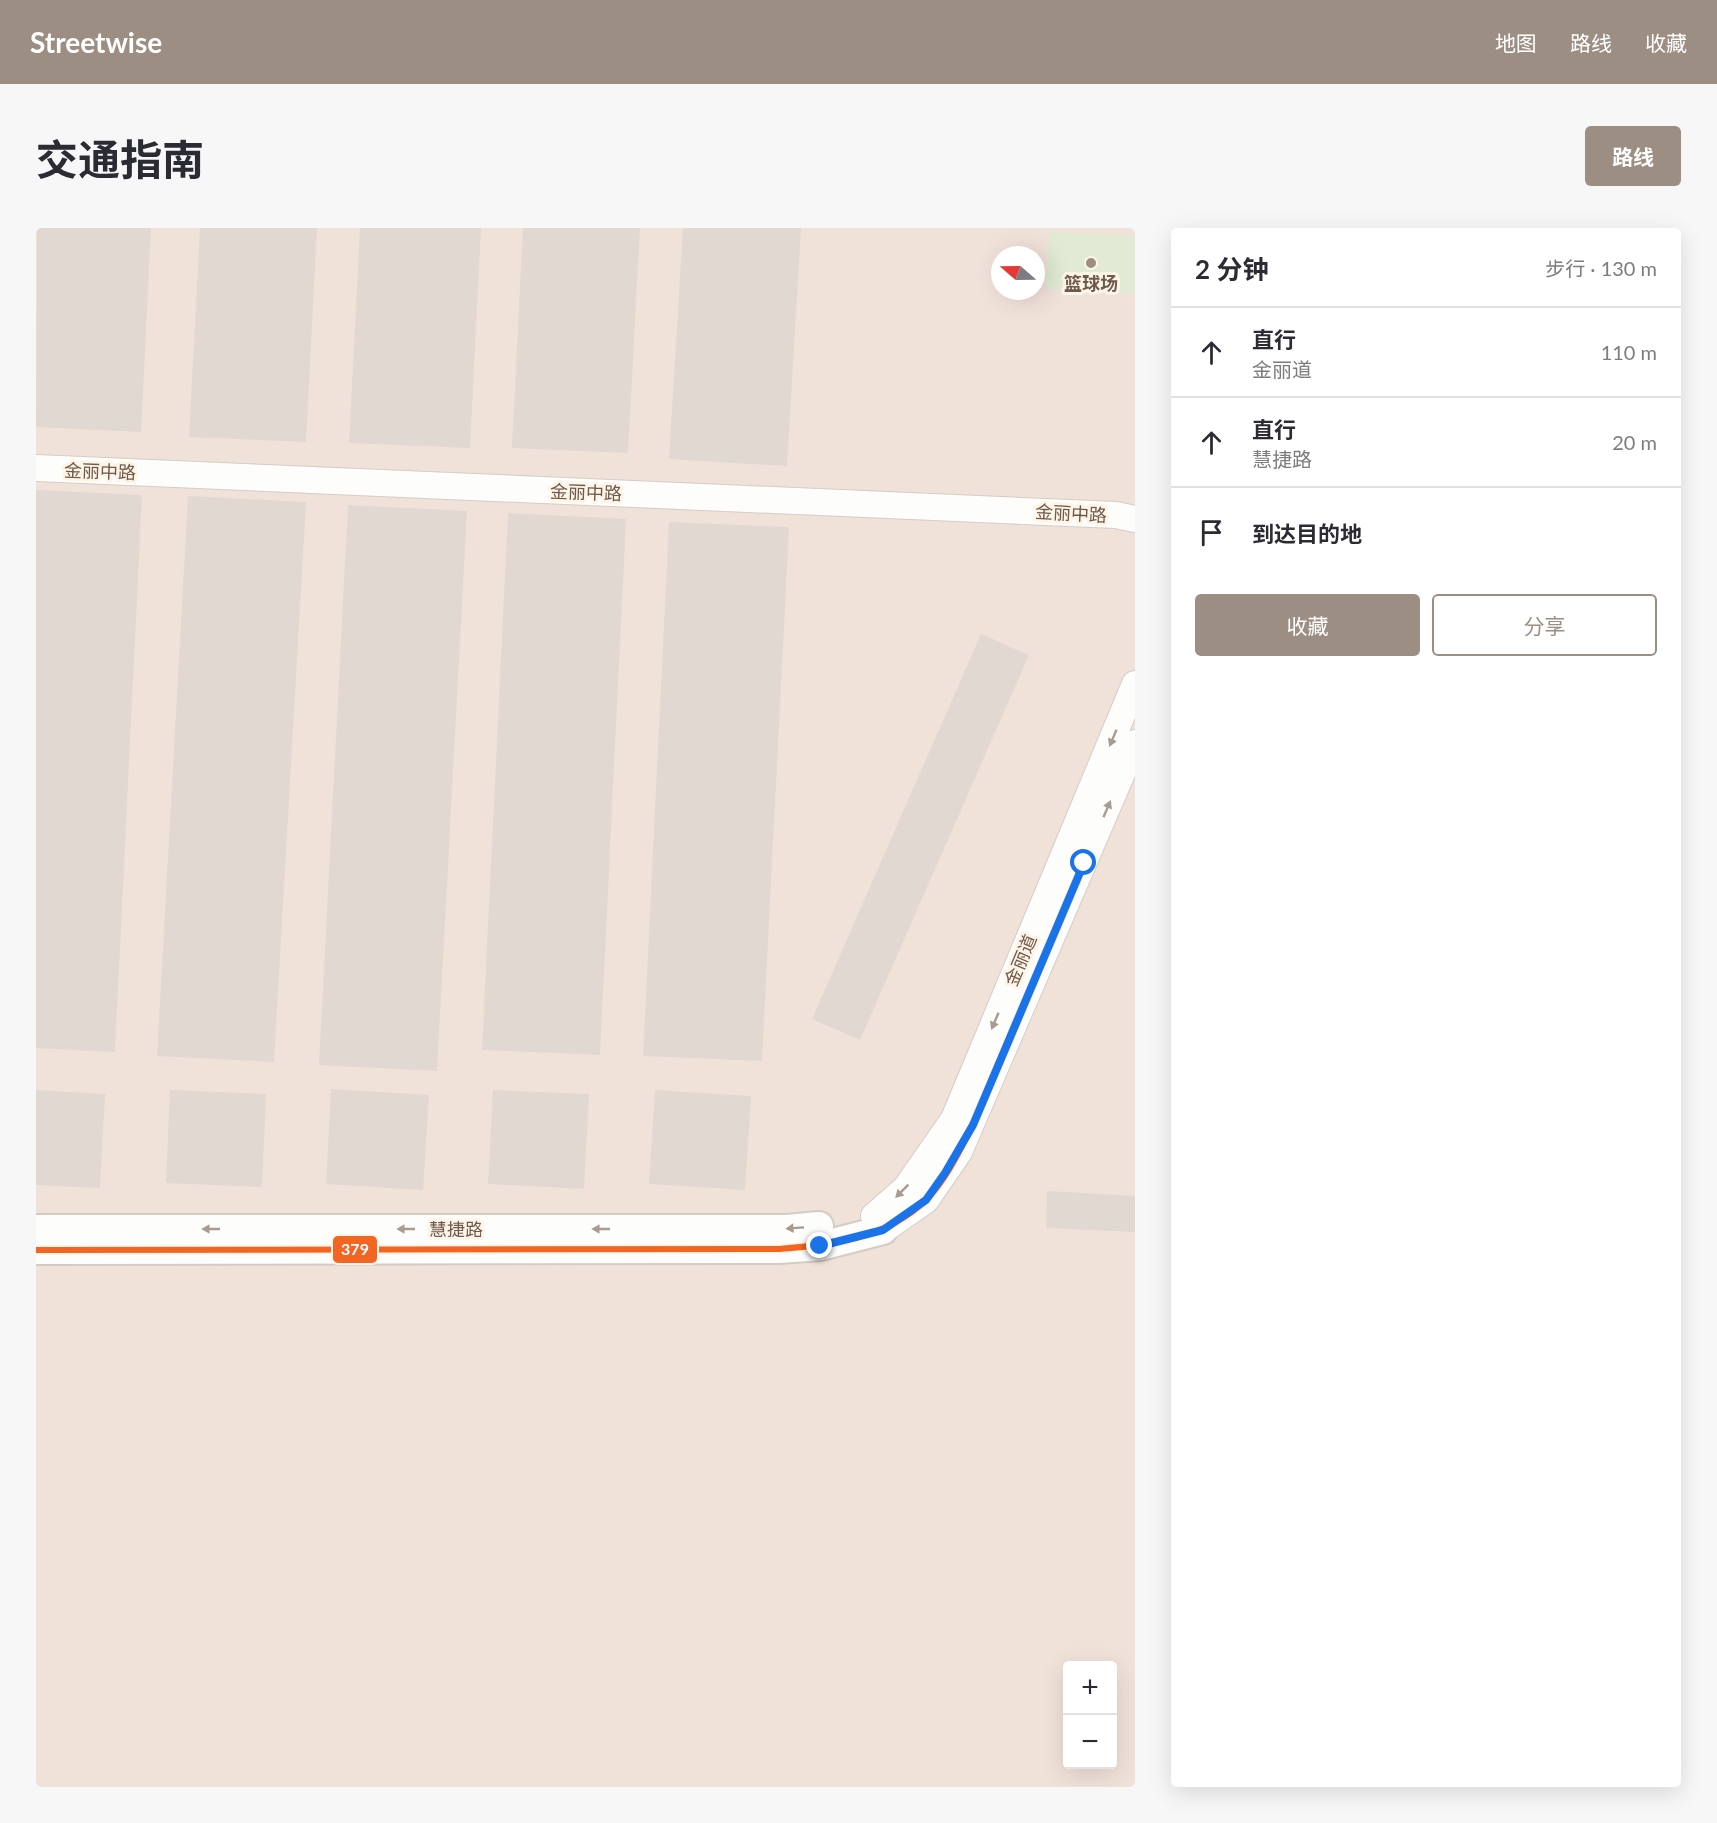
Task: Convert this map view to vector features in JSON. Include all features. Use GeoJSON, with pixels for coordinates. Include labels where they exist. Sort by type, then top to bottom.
{"type":"FeatureCollection","features":[{"type":"Feature","properties":{"kind":"main road","name":"慧捷路"},"geometry":{"type":"LineString","coordinates":[[36,1229],[787,1229],[878,1223]]}},
{"type":"Feature","properties":{"kind":"main road","name":"慧捷路"},"geometry":{"type":"LineString","coordinates":[[36,1250],[779,1249],[820,1246],[878,1223]]}},
{"type":"Feature","properties":{"kind":"street","name":"金丽中路"},"geometry":{"type":"LineString","coordinates":[[36,468],[1116,515],[1135,519]]}},
{"type":"Feature","properties":{"kind":"street","name":"金丽道"},"geometry":{"type":"LineString","coordinates":[[878,1223],[906,1188],[954,1119],[1135,684]]}},
{"type":"Feature","properties":{"kind":"street","name":"金丽道"},"geometry":{"type":"LineString","coordinates":[[878,1223],[926,1200],[959,1152],[1135,743]]}},
{"type":"Feature","properties":{"kind":"shaded area"},"geometry":{"type":"Polygon","coordinates":[[[36,228],[1135,228],[1135,1787],[36,1787],[36,228]]]}},
{"type":"Feature","properties":{"kind":"green space","name":"篮球场"},"geometry":{"type":"Polygon","coordinates":[[[1049,232],[1135,236],[1135,293],[1046,289],[1049,232]]]}},
{"type":"Feature","properties":{"kind":"building"},"geometry":{"type":"Polygon","coordinates":[[[37,228],[151,228],[141,432],[36,427],[37,228]]]}},
{"type":"Feature","properties":{"kind":"building"},"geometry":{"type":"Polygon","coordinates":[[[200,228],[317,228],[306,442],[189,437],[200,228]]]}},
{"type":"Feature","properties":{"kind":"building"},"geometry":{"type":"Polygon","coordinates":[[[360,228],[481,228],[470,448],[349,443],[360,228]]]}},
{"type":"Feature","properties":{"kind":"building"},"geometry":{"type":"Polygon","coordinates":[[[523,228],[640,228],[628,453],[512,448],[523,228]]]}},
{"type":"Feature","properties":{"kind":"building"},"geometry":{"type":"Polygon","coordinates":[[[683,228],[801,228],[787,466],[669,459],[683,228]]]}},
{"type":"Feature","properties":{"kind":"building"},"geometry":{"type":"Polygon","coordinates":[[[36,490],[142,495],[115,1052],[36,1048],[36,490]]]}},
{"type":"Feature","properties":{"kind":"building"},"geometry":{"type":"Polygon","coordinates":[[[188,496],[306,502],[274,1062],[157,1056],[188,496]]]}},
{"type":"Feature","properties":{"kind":"building"},"geometry":{"type":"Polygon","coordinates":[[[348,505],[467,511],[437,1071],[319,1065],[348,505]]]}},
{"type":"Feature","properties":{"kind":"building"},"geometry":{"type":"Polygon","coordinates":[[[508,513],[626,519],[600,1055],[482,1050],[508,513]]]}},
{"type":"Feature","properties":{"kind":"building"},"geometry":{"type":"Polygon","coordinates":[[[669,522],[789,527],[762,1061],[643,1056],[669,522]]]}},
{"type":"Feature","properties":{"kind":"building"},"geometry":{"type":"Polygon","coordinates":[[[981,634],[1029,655],[860,1040],[812,1019],[981,634]]]}},
{"type":"Feature","properties":{"kind":"building"},"geometry":{"type":"Polygon","coordinates":[[[331,1089],[429,1095],[423,1190],[326,1184],[331,1089]]]}},
{"type":"Feature","properties":{"kind":"building"},"geometry":{"type":"Polygon","coordinates":[[[36,1090],[105,1094],[100,1188],[36,1185],[36,1090]]]}},
{"type":"Feature","properties":{"kind":"building"},"geometry":{"type":"Polygon","coordinates":[[[170,1090],[266,1094],[262,1187],[166,1183],[170,1090]]]}},
{"type":"Feature","properties":{"kind":"building"},"geometry":{"type":"Polygon","coordinates":[[[493,1090],[589,1094],[584,1189],[488,1184],[493,1090]]]}},
{"type":"Feature","properties":{"kind":"building"},"geometry":{"type":"Polygon","coordinates":[[[655,1090],[751,1096],[745,1190],[649,1184],[655,1090]]]}},
{"type":"Feature","properties":{"kind":"building"},"geometry":{"type":"Polygon","coordinates":[[[1047,1191],[1135,1196],[1135,1232],[1046,1228],[1047,1191]]]}},
{"type":"Feature","properties":{"kind":"transit line","name":"379"},"geometry":{"type":"LineString","coordinates":[[36,1250],[779,1249],[838,1242],[876,1231],[911,1213],[926,1200],[952,1164],[973,1125],[1084,863]]}},
{"type":"Feature","properties":{"kind":"place","name":"篮球场"},"geometry":{"type":"Point","coordinates":[1091,263]}},
{"type":"Feature","properties":{"kind":"route"},"geometry":{"type":"LineString","coordinates":[[820,1246],[855,1239],[883,1230],[926,1200],[945,1173],[973,1125],[1084,863]]}}]}
